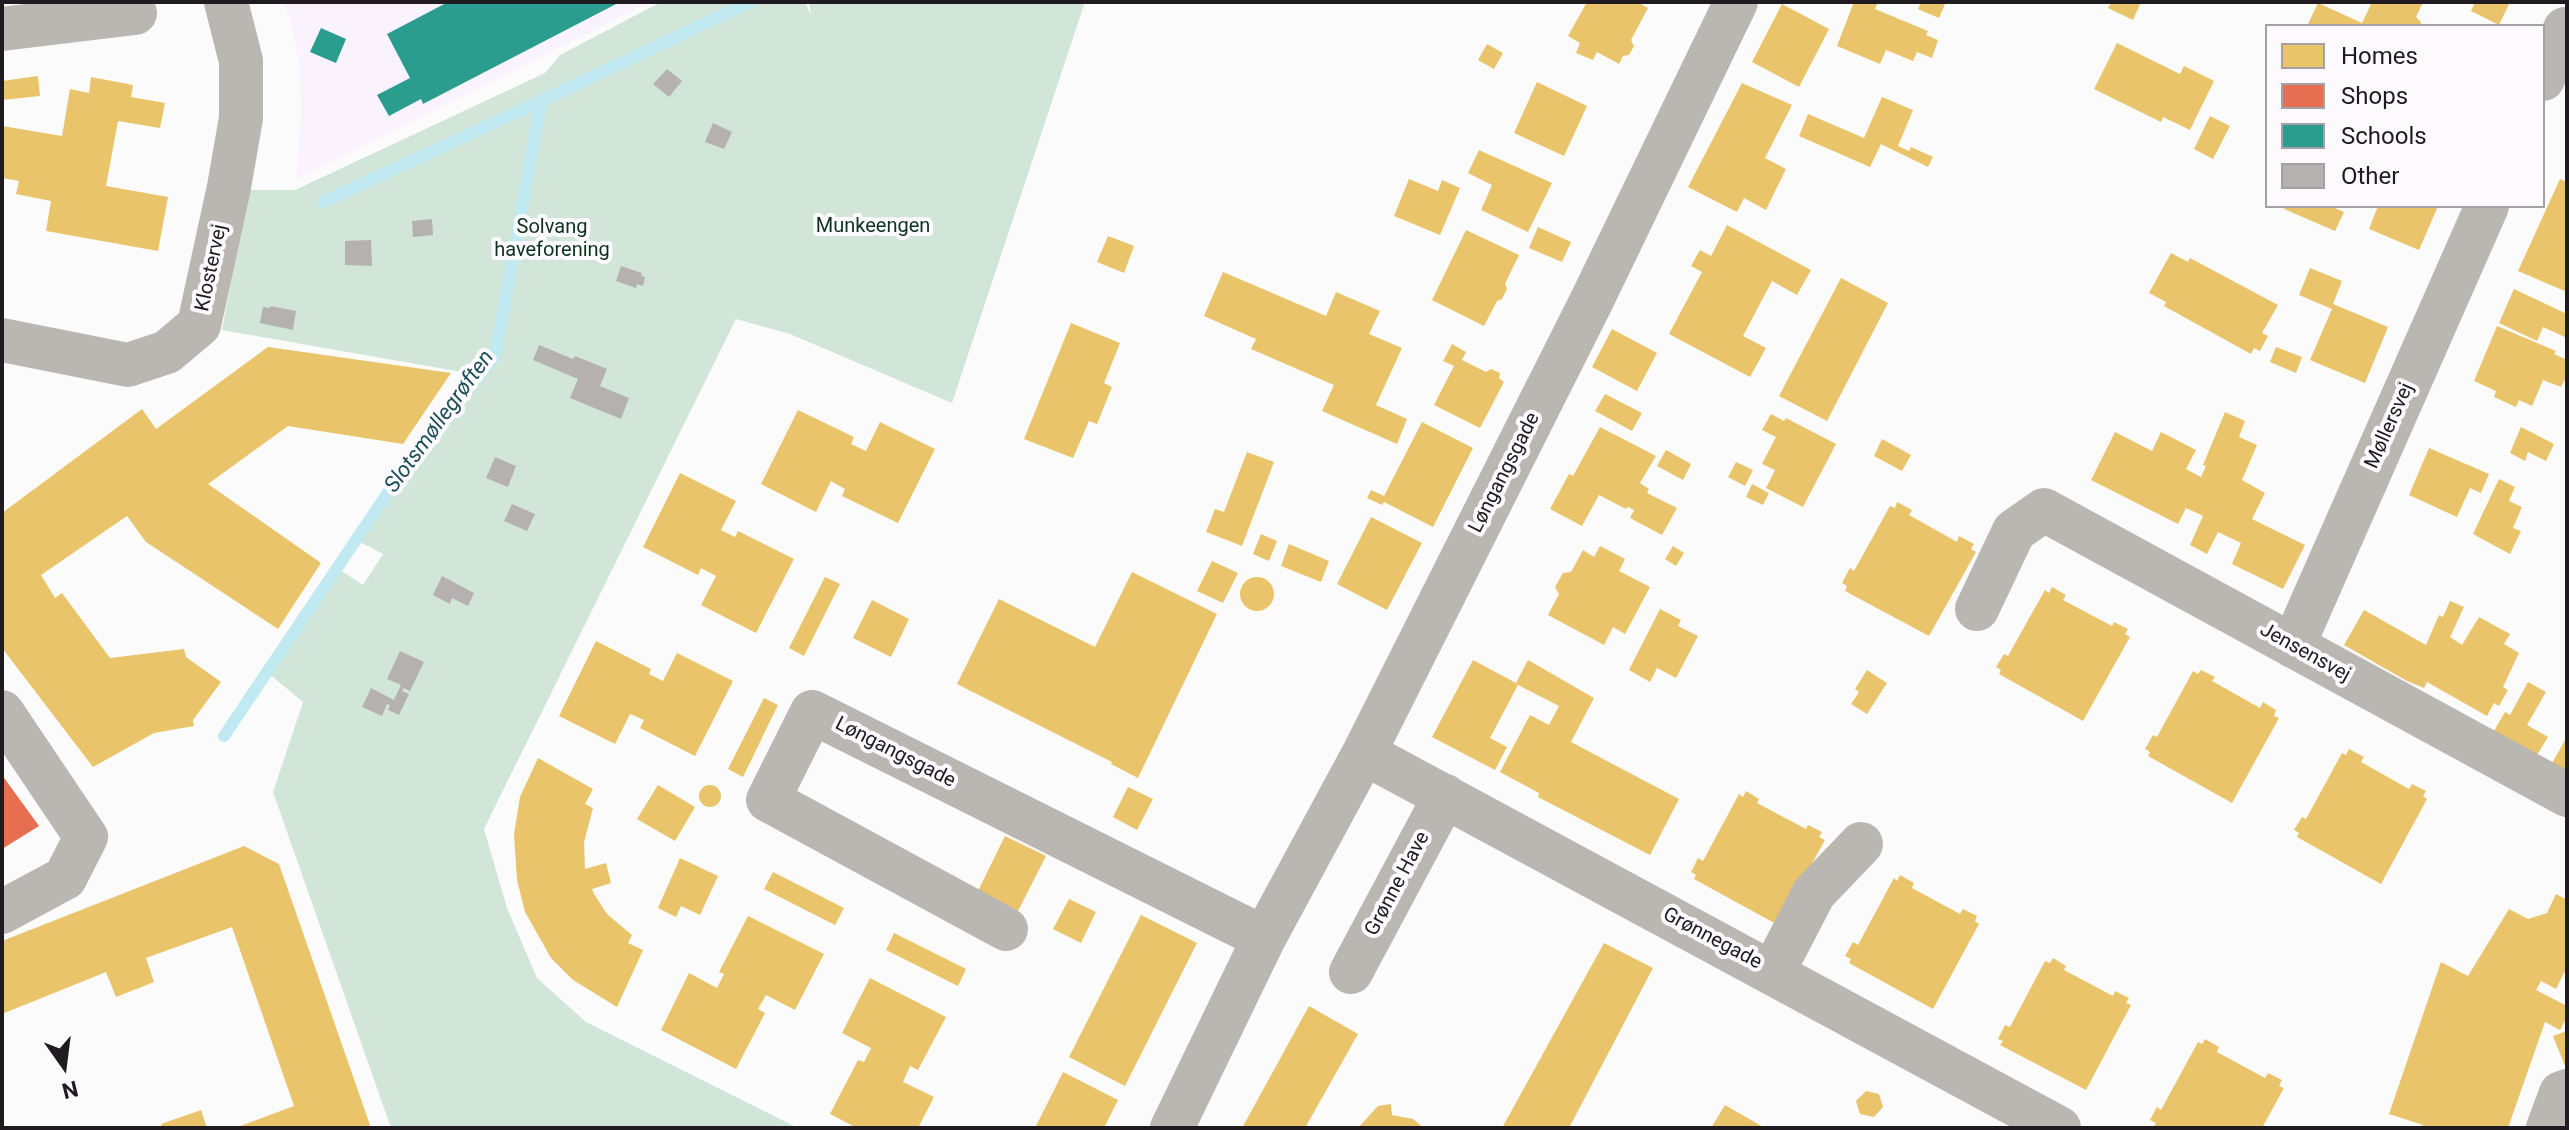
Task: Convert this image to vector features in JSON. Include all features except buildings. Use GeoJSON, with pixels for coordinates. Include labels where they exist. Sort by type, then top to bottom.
{"type":"FeatureCollection","features":[{"type":"Feature","properties":{"kind":"street","name":"Klostervej"},"geometry":{"type":"LineString","coordinates":[[2,340],[128,365],[167,352],[199,325],[241,118],[241,61],[226,2]]}},
{"type":"Feature","properties":{"kind":"street","name":"Løngangsgade"},"geometry":{"type":"LineString","coordinates":[[1172,1128],[1264,938],[1364,753],[1592,300],[1736,2]]}},
{"type":"Feature","properties":{"kind":"street"},"geometry":{"type":"LineString","coordinates":[[2,29],[135,13]]}},
{"type":"Feature","properties":{"kind":"street"},"geometry":{"type":"LineString","coordinates":[[2545,74],[2565,29]]}},
{"type":"Feature","properties":{"kind":"street","name":"Møllersvej"},"geometry":{"type":"LineString","coordinates":[[2293,646],[2486,208]]}},
{"type":"Feature","properties":{"kind":"street","name":"Jensensvej"},"geometry":{"type":"LineString","coordinates":[[1977,609],[2014,531],[2044,510],[2567,795]]}},
{"type":"Feature","properties":{"kind":"street"},"geometry":{"type":"LineString","coordinates":[[2,712],[86,837],[65,878],[2,912]]}},
{"type":"Feature","properties":{"kind":"street","name":"Løngangsgade"},"geometry":{"type":"LineString","coordinates":[[1006,929],[768,800],[812,712],[1264,938]]}},
{"type":"Feature","properties":{"kind":"street","name":"Grønnegade"},"geometry":{"type":"LineString","coordinates":[[1364,753],[2059,1128]]}},
{"type":"Feature","properties":{"kind":"street","name":"Grønne Have"},"geometry":{"type":"LineString","coordinates":[[1351,972],[1445,796]]}},
{"type":"Feature","properties":{"kind":"street"},"geometry":{"type":"LineString","coordinates":[[1773,972],[1814,893],[1861,844]]}},
{"type":"Feature","properties":{"kind":"street"},"geometry":{"type":"LineString","coordinates":[[2548,1128],[2561,1093],[2567,1091]]}},
{"type":"Feature","properties":{"kind":"shaded area"},"geometry":{"type":"Polygon","coordinates":[[[282,2],[650,2],[296,180],[301,114],[299,61],[289,15],[282,2]]]}},
{"type":"Feature","properties":{"kind":"green space"},"geometry":{"type":"Polygon","coordinates":[[[661,2],[805,2],[811,15],[809,2],[1085,2],[952,403],[790,334],[736,319],[484,829],[507,908],[537,978],[586,1022],[798,1128],[391,1128],[273,792],[303,702],[267,672],[337,568],[363,585],[383,554],[356,540],[395,482],[479,375],[222,330],[248,190],[295,190],[545,73],[560,55],[661,2]]]}},
{"type":"Feature","properties":{"kind":"waterway","name":"Slotsmøllegrøften"},"geometry":{"type":"LineString","coordinates":[[224,736],[395,482],[495,356],[541,101],[750,2]]}},
{"type":"Feature","properties":{"kind":"waterway"},"geometry":{"type":"LineString","coordinates":[[323,202],[541,101]]}},
{"type":"Feature","properties":{"kind":"park label","name":"Munkeengen"},"geometry":{"type":"Point","coordinates":[873,227]}},
{"type":"Feature","properties":{"kind":"park label","name":"Solvang haveforening"},"geometry":{"type":"Point","coordinates":[552,240]}}]}
